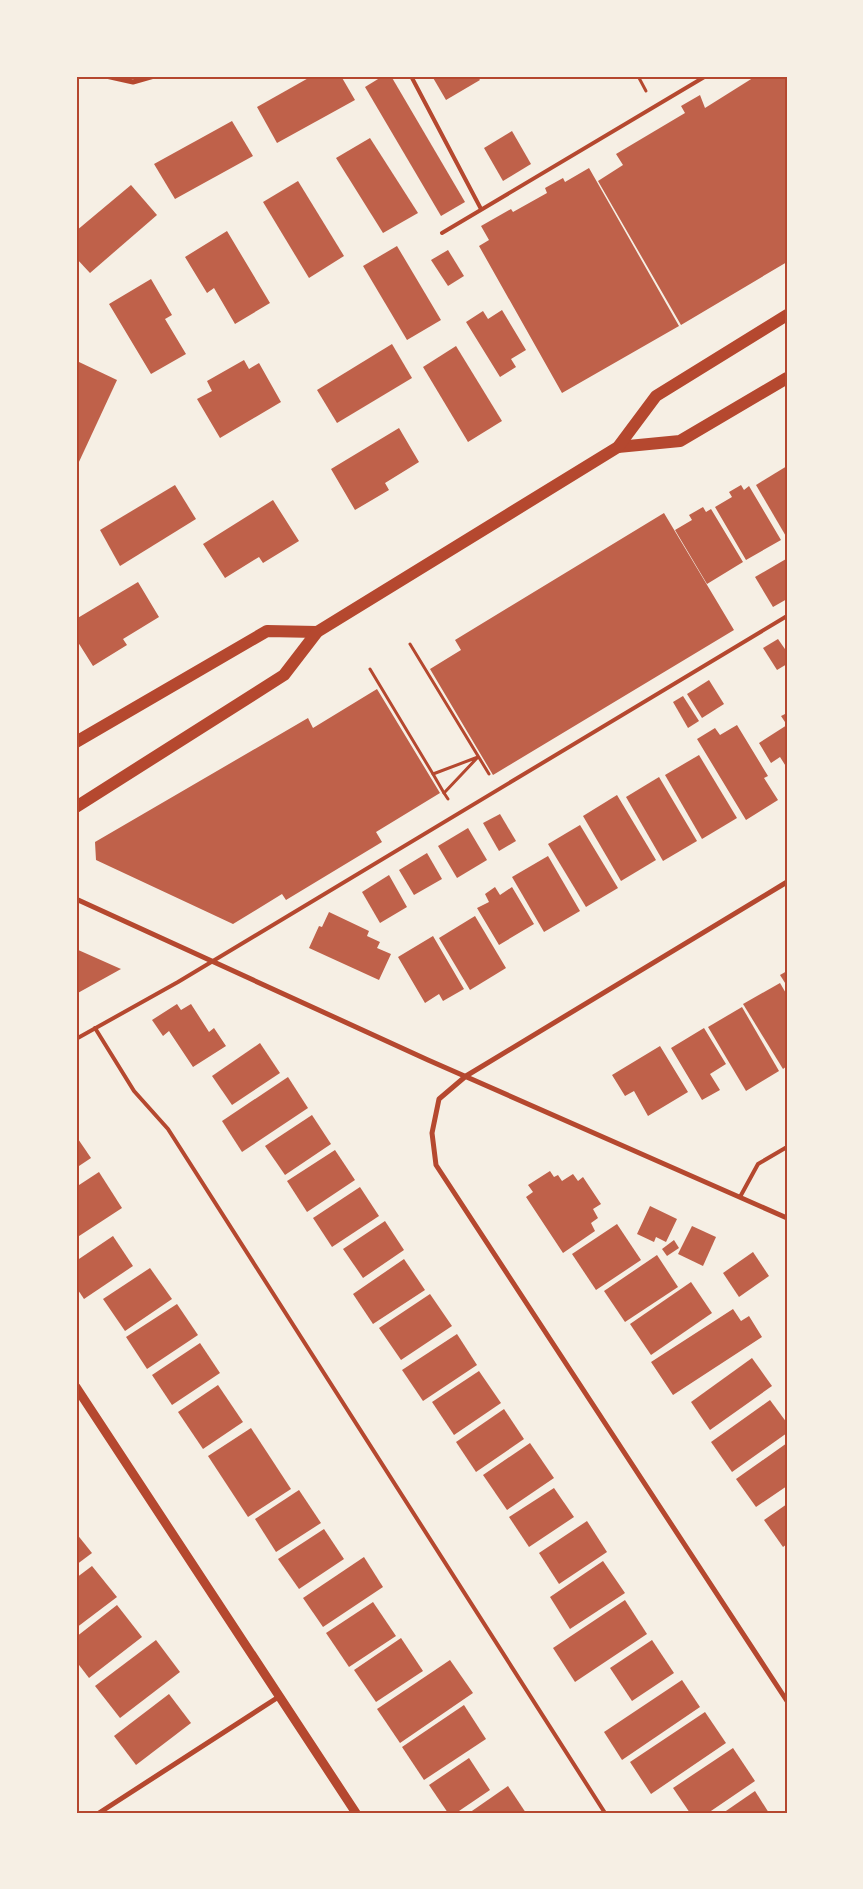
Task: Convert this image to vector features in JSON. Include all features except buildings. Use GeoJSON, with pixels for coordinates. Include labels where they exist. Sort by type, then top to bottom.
{"type":"FeatureCollection","features":[{"type":"Feature","properties":{"kind":"main road"},"geometry":{"type":"LineString","coordinates":[[76,807],[284,675],[317,632],[618,447],[656,396],[787,315]]}},
{"type":"Feature","properties":{"kind":"main road"},"geometry":{"type":"LineString","coordinates":[[618,447],[680,441],[787,378]]}},
{"type":"Feature","properties":{"kind":"main road"},"geometry":{"type":"LineString","coordinates":[[76,742],[267,631],[317,632]]}},
{"type":"Feature","properties":{"kind":"street"},"geometry":{"type":"LineString","coordinates":[[106,76],[132,82],[154,76]]}},
{"type":"Feature","properties":{"kind":"street"},"geometry":{"type":"LineString","coordinates":[[787,882],[466,1076],[439,1100],[432,1133],[436,1164],[787,1701]]}},
{"type":"Feature","properties":{"kind":"street"},"geometry":{"type":"LineString","coordinates":[[76,899],[211,962],[787,1218]]}},
{"type":"Feature","properties":{"kind":"street"},"geometry":{"type":"LineString","coordinates":[[76,1388],[356,1813]]}},
{"type":"Feature","properties":{"kind":"street"},"geometry":{"type":"LineString","coordinates":[[99,1813],[280,1696]]}},
{"type":"Feature","properties":{"kind":"lane"},"geometry":{"type":"LineString","coordinates":[[411,76],[481,209]]}},
{"type":"Feature","properties":{"kind":"lane"},"geometry":{"type":"LineString","coordinates":[[442,233],[706,76]]}},
{"type":"Feature","properties":{"kind":"lane"},"geometry":{"type":"LineString","coordinates":[[76,1039],[211,962],[787,616]]}},
{"type":"Feature","properties":{"kind":"lane"},"geometry":{"type":"LineString","coordinates":[[95,1028],[134,1092],[168,1129],[605,1813]]}},
{"type":"Feature","properties":{"kind":"lane"},"geometry":{"type":"LineString","coordinates":[[740,1197],[758,1164],[787,1147]]}},
{"type":"Feature","properties":{"kind":"path"},"geometry":{"type":"LineString","coordinates":[[410,644],[498,790]]}},
{"type":"Feature","properties":{"kind":"path"},"geometry":{"type":"LineString","coordinates":[[370,669],[456,815]]}},
{"type":"Feature","properties":{"kind":"path"},"geometry":{"type":"LineString","coordinates":[[433,774],[478,756]]}},
{"type":"Feature","properties":{"kind":"path"},"geometry":{"type":"LineString","coordinates":[[444,793],[478,756]]}}]}
